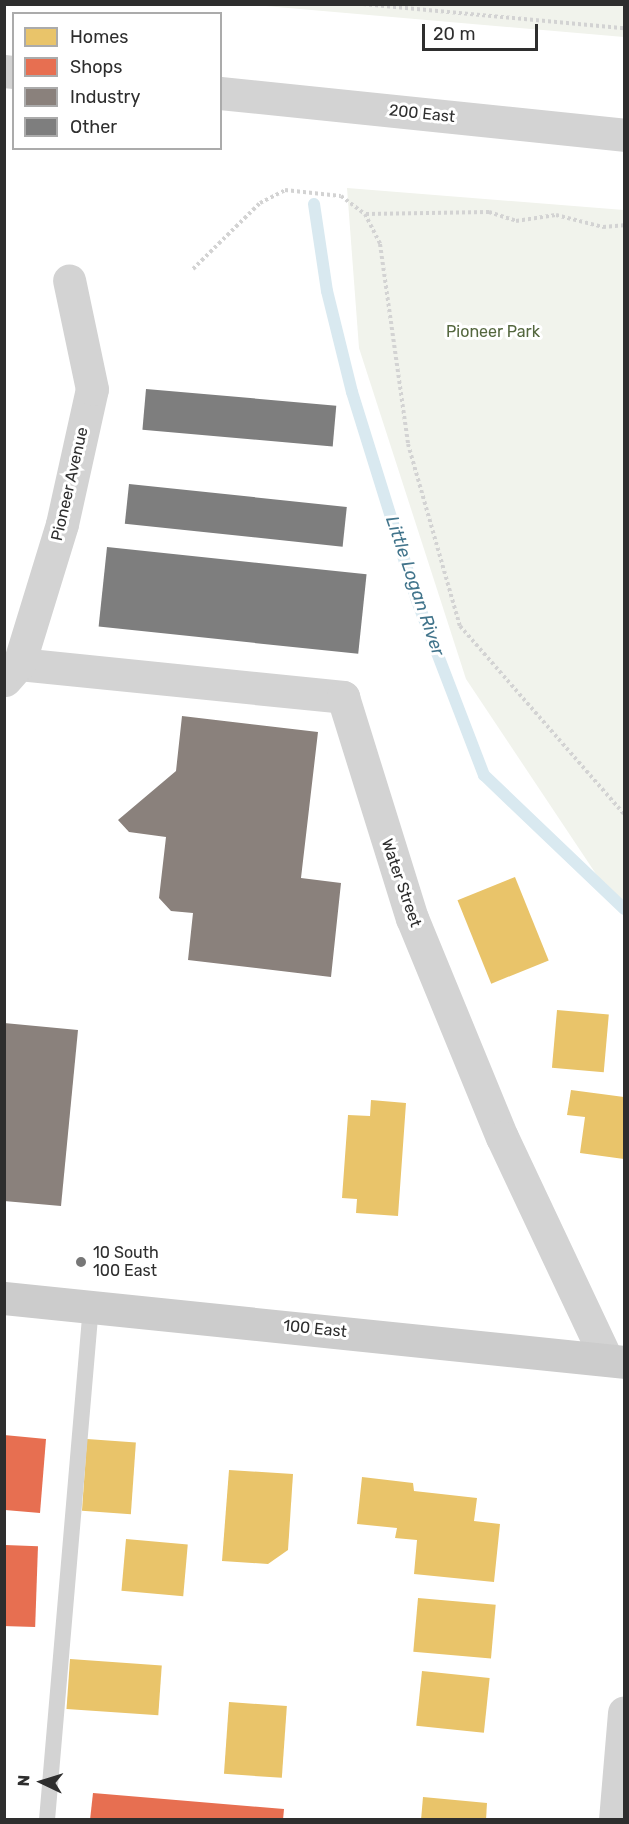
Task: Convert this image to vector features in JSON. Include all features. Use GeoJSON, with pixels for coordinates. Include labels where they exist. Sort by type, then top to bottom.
{"type":"FeatureCollection","features":[{"type":"Feature","properties":{"kind":"main road","name":"100 East"},"geometry":{"type":"LineString","coordinates":[[4,1298],[615,1361]]}},
{"type":"Feature","properties":{"kind":"street","name":"200 East"},"geometry":{"type":"LineString","coordinates":[[222,93],[624,135]]}},
{"type":"Feature","properties":{"kind":"street","name":"Pioneer Avenue"},"geometry":{"type":"LineString","coordinates":[[12,672],[62,524],[92,389],[69,280]]}},
{"type":"Feature","properties":{"kind":"street","name":"Water Street"},"geometry":{"type":"LineString","coordinates":[[12,672],[343,697],[412,918],[502,1137],[615,1361]]}},
{"type":"Feature","properties":{"kind":"street"},"geometry":{"type":"LineString","coordinates":[[615,1820],[624,1712]]}},
{"type":"Feature","properties":{"kind":"lane"},"geometry":{"type":"LineString","coordinates":[[47,1820],[91,1306]]}},
{"type":"Feature","properties":{"kind":"path"},"geometry":{"type":"LineString","coordinates":[[363,4],[624,28]]}},
{"type":"Feature","properties":{"kind":"path"},"geometry":{"type":"LineString","coordinates":[[434,10],[437,4]]}},
{"type":"Feature","properties":{"kind":"path"},"geometry":{"type":"LineString","coordinates":[[193,269],[260,203],[285,190],[341,196],[366,214],[380,244],[408,444],[460,626],[624,814]]}},
{"type":"Feature","properties":{"kind":"path"},"geometry":{"type":"LineString","coordinates":[[366,214],[489,212],[516,222],[556,215],[603,227],[624,225]]}},
{"type":"Feature","properties":{"kind":"green space"},"geometry":{"type":"Polygon","coordinates":[[[253,5],[624,5],[624,37],[253,5]]]}},
{"type":"Feature","properties":{"kind":"green space","name":"Pioneer Park"},"geometry":{"type":"Polygon","coordinates":[[[347,188],[624,210],[624,916],[466,679],[359,348],[347,188]]]}},
{"type":"Feature","properties":{"kind":"building: Homes"},"geometry":{"type":"Polygon","coordinates":[[[515,877],[549,960],[491,984],[458,900],[515,877]]]}},
{"type":"Feature","properties":{"kind":"building: Homes"},"geometry":{"type":"Polygon","coordinates":[[[557,1010],[609,1015],[604,1072],[552,1068],[557,1010]]]}},
{"type":"Feature","properties":{"kind":"building: Homes"},"geometry":{"type":"Polygon","coordinates":[[[571,1090],[624,1097],[624,1159],[580,1153],[585,1117],[567,1115],[571,1090]]]}},
{"type":"Feature","properties":{"kind":"building: Homes"},"geometry":{"type":"Polygon","coordinates":[[[371,1100],[406,1103],[398,1216],[356,1213],[357,1199],[342,1198],[348,1115],[370,1116],[371,1100]]]}},
{"type":"Feature","properties":{"kind":"building: Homes"},"geometry":{"type":"Polygon","coordinates":[[[87,1439],[136,1442],[131,1514],[82,1511],[87,1439]]]}},
{"type":"Feature","properties":{"kind":"building: Homes"},"geometry":{"type":"Polygon","coordinates":[[[229,1470],[293,1474],[288,1550],[268,1564],[222,1561],[229,1470]]]}},
{"type":"Feature","properties":{"kind":"building: Homes"},"geometry":{"type":"Polygon","coordinates":[[[362,1477],[413,1483],[414,1491],[477,1498],[474,1521],[500,1524],[494,1582],[414,1574],[417,1540],[395,1538],[397,1528],[357,1524],[362,1477]]]}},
{"type":"Feature","properties":{"kind":"building: Homes"},"geometry":{"type":"Polygon","coordinates":[[[126,1539],[188,1544],[183,1596],[121,1591],[126,1539]]]}},
{"type":"Feature","properties":{"kind":"building: Homes"},"geometry":{"type":"Polygon","coordinates":[[[418,1598],[496,1605],[491,1659],[413,1652],[418,1598]]]}},
{"type":"Feature","properties":{"kind":"building: Homes"},"geometry":{"type":"Polygon","coordinates":[[[70,1659],[162,1665],[158,1715],[67,1709],[70,1659]]]}},
{"type":"Feature","properties":{"kind":"building: Homes"},"geometry":{"type":"Polygon","coordinates":[[[422,1671],[490,1678],[484,1733],[416,1726],[422,1671]]]}},
{"type":"Feature","properties":{"kind":"building: Homes"},"geometry":{"type":"Polygon","coordinates":[[[229,1702],[287,1706],[282,1778],[224,1774],[229,1702]]]}},
{"type":"Feature","properties":{"kind":"building: Homes"},"geometry":{"type":"Polygon","coordinates":[[[423,1797],[487,1803],[486,1820],[421,1820],[423,1797]]]}},
{"type":"Feature","properties":{"kind":"building: Shops"},"geometry":{"type":"Polygon","coordinates":[[[4,1435],[46,1439],[40,1513],[5,1510],[4,1435]]]}},
{"type":"Feature","properties":{"kind":"building: Shops"},"geometry":{"type":"Polygon","coordinates":[[[5,1545],[38,1546],[35,1627],[4,1626],[5,1545]]]}},
{"type":"Feature","properties":{"kind":"building: Shops"},"geometry":{"type":"Polygon","coordinates":[[[93,1793],[284,1809],[283,1820],[90,1820],[93,1793]]]}},
{"type":"Feature","properties":{"kind":"building: Industry"},"geometry":{"type":"Polygon","coordinates":[[[182,716],[318,732],[301,878],[341,883],[331,977],[188,960],[193,913],[171,911],[159,898],[166,837],[129,832],[118,820],[176,771],[182,716]]]}},
{"type":"Feature","properties":{"kind":"building: Industry"},"geometry":{"type":"Polygon","coordinates":[[[4,1023],[78,1030],[61,1206],[4,1201],[4,1023]]]}},
{"type":"Feature","properties":{"kind":"building: Other"},"geometry":{"type":"Polygon","coordinates":[[[146,389],[336,406],[333,446],[142,430],[146,389]]]}},
{"type":"Feature","properties":{"kind":"building: Other"},"geometry":{"type":"Polygon","coordinates":[[[129,484],[347,507],[343,547],[125,524],[129,484]]]}},
{"type":"Feature","properties":{"kind":"building: Other"},"geometry":{"type":"Polygon","coordinates":[[[107,547],[367,574],[358,654],[99,627],[107,547]]]}},
{"type":"Feature","properties":{"kind":"waterway","name":"Little Logan River"},"geometry":{"type":"LineString","coordinates":[[314,204],[327,291],[352,392],[416,598],[484,775],[624,909]]}},
{"type":"Feature","properties":{"kind":"place","name":"10 South 100 East"},"geometry":{"type":"Point","coordinates":[81,1262]}}]}
